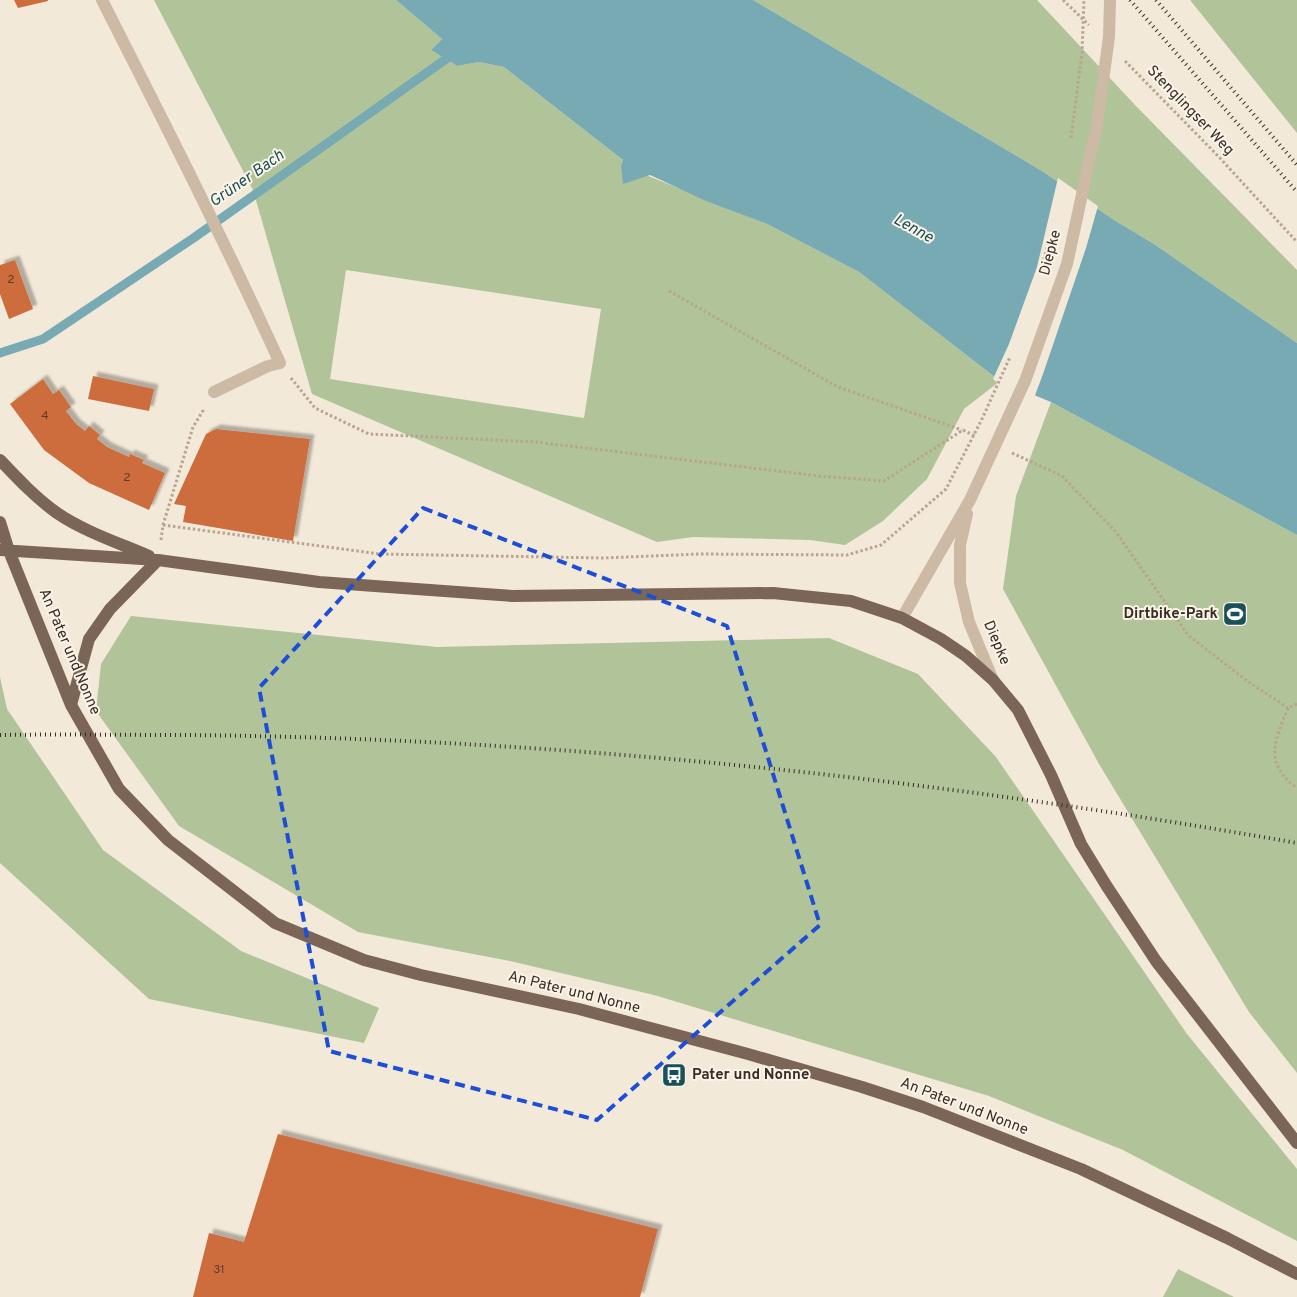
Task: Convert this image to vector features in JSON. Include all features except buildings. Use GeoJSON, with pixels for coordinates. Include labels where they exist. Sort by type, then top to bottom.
{"type":"FeatureCollection","features":[{"type":"Feature","properties":{"kind":"main road"},"geometry":{"type":"LineString","coordinates":[[0,460],[24,486],[58,513],[87,529],[158,560]]}},
{"type":"Feature","properties":{"kind":"main road","name":"An Pater und Nonne"},"geometry":{"type":"LineString","coordinates":[[0,522],[5,551],[71,705],[119,790],[168,840],[274,923],[364,960],[421,975],[578,1009],[758,1057],[923,1107],[1081,1169],[1227,1238],[1297,1274]]}},
{"type":"Feature","properties":{"kind":"main road"},"geometry":{"type":"LineString","coordinates":[[5,551],[158,560],[319,582],[512,596],[773,593],[851,601],[902,618],[941,639],[966,656],[993,680],[1018,710],[1051,775],[1081,844],[1126,916],[1156,961],[1296,1142]]}},
{"type":"Feature","properties":{"kind":"main road"},"geometry":{"type":"LineString","coordinates":[[71,705],[89,639],[110,608],[158,560]]}},
{"type":"Feature","properties":{"kind":"street"},"geometry":{"type":"LineString","coordinates":[[102,0],[248,292],[280,363],[268,366],[214,392]]}},
{"type":"Feature","properties":{"kind":"street","name":"Diepke"},"geometry":{"type":"LineString","coordinates":[[902,618],[970,500],[1025,382],[1067,264],[1097,125],[1109,37],[1110,0]]}},
{"type":"Feature","properties":{"kind":"street","name":"Diepke"},"geometry":{"type":"LineString","coordinates":[[970,500],[960,545],[960,583],[969,622],[993,680]]}},
{"type":"Feature","properties":{"kind":"path"},"geometry":{"type":"LineString","coordinates":[[1062,0],[1091,28]]}},
{"type":"Feature","properties":{"kind":"path"},"geometry":{"type":"LineString","coordinates":[[1071,142],[1082,53],[1084,0]]}},
{"type":"Feature","properties":{"kind":"path","name":"Stenglingser Weg"},"geometry":{"type":"LineString","coordinates":[[1120,56],[1218,156],[1297,242]]}},
{"type":"Feature","properties":{"kind":"path"},"geometry":{"type":"LineString","coordinates":[[1040,275],[1050,237]]}},
{"type":"Feature","properties":{"kind":"path"},"geometry":{"type":"LineString","coordinates":[[669,291],[838,387],[981,438]]}},
{"type":"Feature","properties":{"kind":"path"},"geometry":{"type":"LineString","coordinates":[[214,392],[193,427],[162,524],[380,554],[602,558],[700,554],[847,554],[882,546],[946,489],[982,419],[1013,349]]}},
{"type":"Feature","properties":{"kind":"path"},"geometry":{"type":"LineString","coordinates":[[280,363],[315,408],[369,434],[536,442],[819,476],[884,481],[963,430]]}},
{"type":"Feature","properties":{"kind":"path"},"geometry":{"type":"LineString","coordinates":[[1008,451],[1062,476],[1116,532],[1188,635],[1248,681],[1288,708]]}},
{"type":"Feature","properties":{"kind":"path"},"geometry":{"type":"LineString","coordinates":[[1297,704],[1288,708],[1277,736],[1274,756],[1285,779],[1297,788]]}},
{"type":"Feature","properties":{"kind":"highlighted area"},"geometry":{"type":"Polygon","coordinates":[[[423,508],[727,626],[820,925],[597,1120],[329,1051],[259,688],[423,508]]]}},
{"type":"Feature","properties":{"kind":"green space"},"geometry":{"type":"Polygon","coordinates":[[[154,0],[396,0],[442,39],[431,50],[457,66],[479,62],[504,67],[623,160],[621,165],[767,224],[859,272],[1000,381],[964,409],[927,479],[883,521],[845,545],[810,540],[693,537],[657,542],[312,394],[253,190],[154,0]],[[346,270],[330,379],[584,418],[601,309],[346,270]]]}},
{"type":"Feature","properties":{"kind":"green space"},"geometry":{"type":"Polygon","coordinates":[[[753,0],[1037,0],[1135,105],[1297,270],[1297,343],[1154,244],[1114,220],[1042,171],[753,0]]]}},
{"type":"Feature","properties":{"kind":"green space"},"geometry":{"type":"Polygon","coordinates":[[[1190,0],[1297,0],[1297,133],[1190,0]]]}},
{"type":"Feature","properties":{"kind":"green space"},"geometry":{"type":"Polygon","coordinates":[[[1051,402],[1297,535],[1297,1073],[1249,1012],[1099,764],[1003,589],[1016,496],[1051,402]]]}},
{"type":"Feature","properties":{"kind":"green space"},"geometry":{"type":"Polygon","coordinates":[[[131,616],[437,647],[829,638],[918,674],[996,757],[1187,1034],[1297,1169],[1297,1241],[1123,1150],[989,1096],[654,995],[510,961],[358,932],[179,826],[96,711],[101,664],[131,616]]]}},
{"type":"Feature","properties":{"kind":"green space"},"geometry":{"type":"Polygon","coordinates":[[[0,677],[7,709],[103,850],[241,951],[379,1008],[364,1043],[149,999],[0,863],[0,677]]]}},
{"type":"Feature","properties":{"kind":"green space"},"geometry":{"type":"Polygon","coordinates":[[[1178,1269],[1234,1297],[1163,1297],[1178,1269]]]}},
{"type":"Feature","properties":{"kind":"water","name":"Lenne"},"geometry":{"type":"Polygon","coordinates":[[[396,0],[753,0],[1042,171],[1114,220],[1154,244],[1297,343],[1297,535],[1051,402],[1000,381],[859,272],[767,224],[706,201],[650,175],[623,184],[621,165],[623,160],[504,67],[479,62],[457,66],[431,50],[442,39],[396,0]]]}},
{"type":"Feature","properties":{"kind":"pier"},"geometry":{"type":"Polygon","coordinates":[[[1058,178],[1098,206],[1086,248],[1034,398],[999,384],[993,379],[1009,344],[1037,267],[1058,178]]]}},
{"type":"Feature","properties":{"kind":"waterway","name":"Grüner Bach"},"geometry":{"type":"LineString","coordinates":[[0,353],[43,339],[195,237],[446,59],[452,50]]}},
{"type":"Feature","properties":{"kind":"railway"},"geometry":{"type":"LineString","coordinates":[[1130,0],[1297,192]]}},
{"type":"Feature","properties":{"kind":"railway"},"geometry":{"type":"LineString","coordinates":[[1156,0],[1297,165]]}},
{"type":"Feature","properties":{"kind":"railway"},"geometry":{"type":"LineString","coordinates":[[0,735],[183,735],[323,738],[603,753],[881,781],[1020,799],[1297,843]]}},
{"type":"Feature","properties":{"kind":"place","name":"Dirtbike-Park"},"geometry":{"type":"Point","coordinates":[1235,614]}},
{"type":"Feature","properties":{"kind":"place","name":"Pater und Nonne"},"geometry":{"type":"Point","coordinates":[674,1075]}}]}
